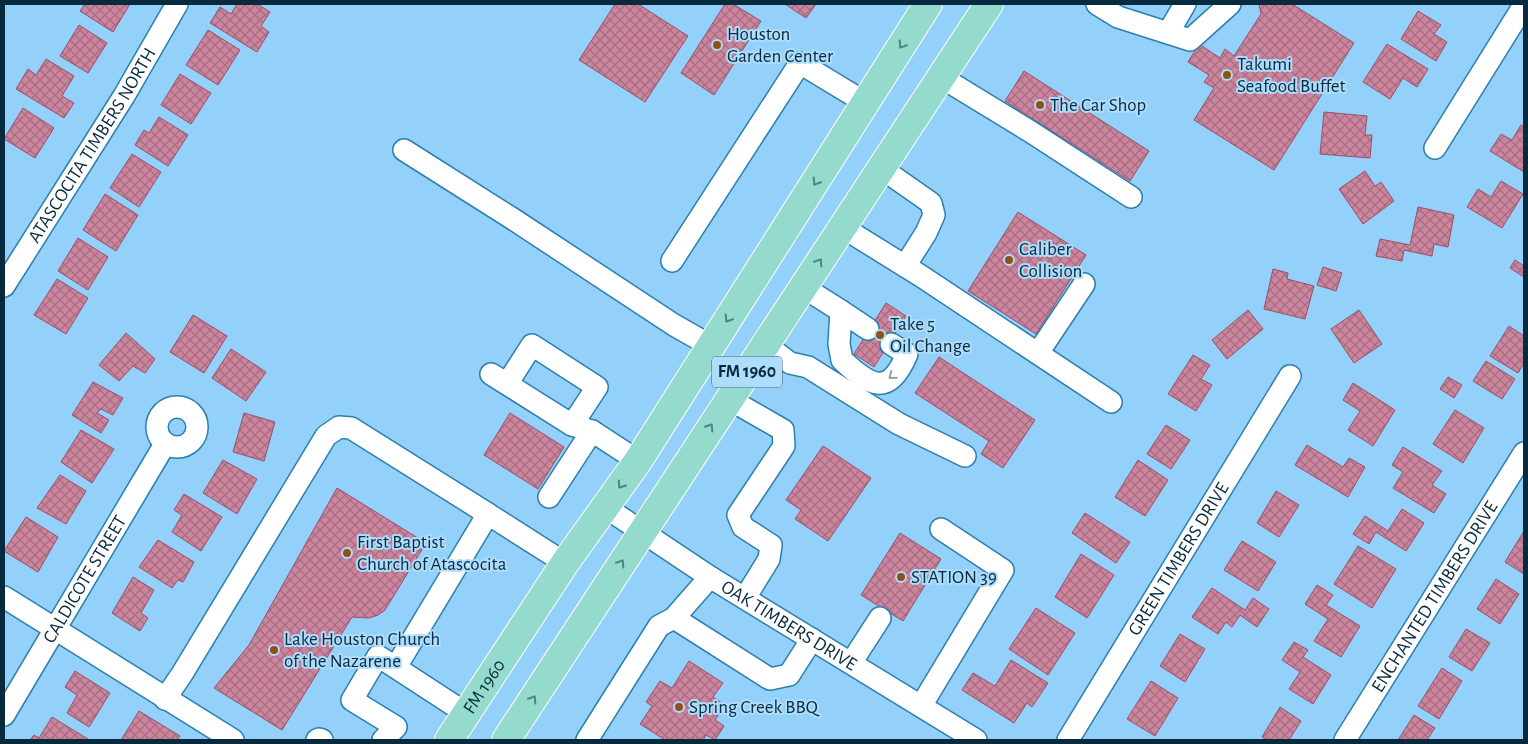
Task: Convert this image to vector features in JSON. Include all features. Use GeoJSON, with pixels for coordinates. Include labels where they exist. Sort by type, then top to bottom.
{"type":"FeatureCollection","features":[{"type":"Feature","properties":{"kind":"main road","name":"FM 1960"},"geometry":{"type":"LineString","coordinates":[[449,740],[565,563],[638,461],[928,4]]}},
{"type":"Feature","properties":{"kind":"main road","name":"FM 1960"},"geometry":{"type":"LineString","coordinates":[[506,740],[989,4]]}},
{"type":"Feature","properties":{"kind":"street","name":"ATASCOCITA TIMBERS NORTH"},"geometry":{"type":"LineString","coordinates":[[4,286],[124,96],[178,4]]}},
{"type":"Feature","properties":{"kind":"street"},"geometry":{"type":"LineString","coordinates":[[1097,4],[1118,16],[1190,40],[1230,4]]}},
{"type":"Feature","properties":{"kind":"street"},"geometry":{"type":"LineString","coordinates":[[1168,33],[1185,4]]}},
{"type":"Feature","properties":{"kind":"street"},"geometry":{"type":"LineString","coordinates":[[1435,148],[1524,5]]}},
{"type":"Feature","properties":{"kind":"street"},"geometry":{"type":"LineString","coordinates":[[672,261],[800,63],[866,103]]}},
{"type":"Feature","properties":{"kind":"street"},"geometry":{"type":"LineString","coordinates":[[941,77],[1132,197]]}},
{"type":"Feature","properties":{"kind":"street"},"geometry":{"type":"LineString","coordinates":[[404,150],[674,325],[711,346]]}},
{"type":"Feature","properties":{"kind":"street"},"geometry":{"type":"LineString","coordinates":[[881,168],[931,203],[934,215],[926,233],[905,266]]}},
{"type":"Feature","properties":{"kind":"street"},"geometry":{"type":"LineString","coordinates":[[842,227],[1038,352],[1111,402]]}},
{"type":"Feature","properties":{"kind":"street"},"geometry":{"type":"LineString","coordinates":[[1038,352],[1084,284]]}},
{"type":"Feature","properties":{"kind":"street"},"geometry":{"type":"LineString","coordinates":[[803,287],[868,329]]}},
{"type":"Feature","properties":{"kind":"street"},"geometry":{"type":"LineString","coordinates":[[841,312],[839,344],[842,360],[868,381],[879,384],[890,380],[901,369],[907,354],[891,344]]}},
{"type":"Feature","properties":{"kind":"street"},"geometry":{"type":"LineString","coordinates":[[765,344],[790,363],[808,367],[899,424],[965,456]]}},
{"type":"Feature","properties":{"kind":"street"},"geometry":{"type":"LineString","coordinates":[[549,497],[582,428],[597,387],[532,345],[499,379],[582,428],[638,461]]}},
{"type":"Feature","properties":{"kind":"street","name":"GREEN TIMBERS DRIVE"},"geometry":{"type":"LineString","coordinates":[[1068,740],[1290,376]]}},
{"type":"Feature","properties":{"kind":"street"},"geometry":{"type":"LineString","coordinates":[[729,399],[783,430],[784,438],[784,446],[738,515],[743,527],[771,545],[769,559],[745,598]]}},
{"type":"Feature","properties":{"kind":"street"},"geometry":{"type":"LineString","coordinates":[[165,699],[326,436],[339,427],[351,428],[565,563]]}},
{"type":"Feature","properties":{"kind":"street","name":"CALDICOTE STREET"},"geometry":{"type":"LineString","coordinates":[[4,715],[166,444]]}},
{"type":"Feature","properties":{"kind":"street","name":"ENCHANTED TIMBERS DRIVE"},"geometry":{"type":"LineString","coordinates":[[1345,740],[1524,453]]}},
{"type":"Feature","properties":{"kind":"street","name":"OAK TIMBERS DRIVE"},"geometry":{"type":"LineString","coordinates":[[605,507],[745,598],[976,740]]}},
{"type":"Feature","properties":{"kind":"street"},"geometry":{"type":"LineString","coordinates":[[396,666],[488,514]]}},
{"type":"Feature","properties":{"kind":"street"},"geometry":{"type":"LineString","coordinates":[[921,706],[1003,570],[941,529]]}},
{"type":"Feature","properties":{"kind":"street"},"geometry":{"type":"LineString","coordinates":[[587,740],[659,626],[674,618],[710,576]]}},
{"type":"Feature","properties":{"kind":"street"},"geometry":{"type":"LineString","coordinates":[[4,597],[233,740]]}},
{"type":"Feature","properties":{"kind":"street"},"geometry":{"type":"LineString","coordinates":[[674,618],[770,679],[788,676],[812,639]]}},
{"type":"Feature","properties":{"kind":"street"},"geometry":{"type":"LineString","coordinates":[[851,663],[880,618]]}},
{"type":"Feature","properties":{"kind":"street"},"geometry":{"type":"LineString","coordinates":[[382,740],[396,727],[352,700],[378,656],[467,714]]}},
{"type":"Feature","properties":{"kind":"street"},"geometry":{"type":"LineString","coordinates":[[317,740],[322,740]]}},
{"type":"Feature","properties":{"kind":"building"},"geometry":{"type":"Polygon","coordinates":[[[85,4],[130,4],[113,32],[80,11],[85,4]]]}},
{"type":"Feature","properties":{"kind":"building"},"geometry":{"type":"Polygon","coordinates":[[[237,4],[257,4],[270,12],[261,26],[269,32],[257,52],[210,23],[220,7],[231,14],[237,4]]]}},
{"type":"Feature","properties":{"kind":"building"},"geometry":{"type":"Polygon","coordinates":[[[615,4],[638,4],[688,36],[645,102],[579,60],[615,4]]]}},
{"type":"Feature","properties":{"kind":"building"},"geometry":{"type":"Polygon","coordinates":[[[725,4],[733,4],[761,21],[714,95],[681,73],[725,4]]]}},
{"type":"Feature","properties":{"kind":"building"},"geometry":{"type":"Polygon","coordinates":[[[785,4],[816,4],[806,18],[785,4]]]}},
{"type":"Feature","properties":{"kind":"building"},"geometry":{"type":"Polygon","coordinates":[[[1259,4],[1292,4],[1354,43],[1274,170],[1194,120],[1214,88],[1204,82],[1209,75],[1188,62],[1199,44],[1220,58],[1225,49],[1234,56],[1261,14],[1259,4]]]}},
{"type":"Feature","properties":{"kind":"building"},"geometry":{"type":"Polygon","coordinates":[[[1418,11],[1441,25],[1434,34],[1447,42],[1436,61],[1401,39],[1418,11]]]}},
{"type":"Feature","properties":{"kind":"building"},"geometry":{"type":"Polygon","coordinates":[[[79,25],[107,43],[88,73],[60,56],[79,25]]]}},
{"type":"Feature","properties":{"kind":"building"},"geometry":{"type":"Polygon","coordinates":[[[208,30],[240,50],[218,85],[186,65],[208,30]]]}},
{"type":"Feature","properties":{"kind":"building"},"geometry":{"type":"Polygon","coordinates":[[[1387,44],[1428,69],[1417,87],[1403,78],[1390,99],[1363,82],[1387,44]]]}},
{"type":"Feature","properties":{"kind":"building"},"geometry":{"type":"Polygon","coordinates":[[[46,59],[74,76],[62,96],[74,103],[64,118],[16,89],[28,69],[36,75],[46,59]]]}},
{"type":"Feature","properties":{"kind":"building"},"geometry":{"type":"Polygon","coordinates":[[[1024,71],[1149,151],[1130,181],[1005,101],[1024,71]]]}},
{"type":"Feature","properties":{"kind":"building"},"geometry":{"type":"Polygon","coordinates":[[[180,74],[211,93],[191,124],[161,105],[180,74]]]}},
{"type":"Feature","properties":{"kind":"building"},"geometry":{"type":"Polygon","coordinates":[[[23,108],[54,128],[35,158],[4,139],[23,108]]]}},
{"type":"Feature","properties":{"kind":"building"},"geometry":{"type":"Polygon","coordinates":[[[1324,112],[1367,116],[1365,135],[1372,135],[1370,158],[1320,154],[1324,112]]]}},
{"type":"Feature","properties":{"kind":"building"},"geometry":{"type":"Polygon","coordinates":[[[159,117],[188,135],[168,166],[135,145],[144,130],[149,133],[159,117]]]}},
{"type":"Feature","properties":{"kind":"building"},"geometry":{"type":"Polygon","coordinates":[[[1521,125],[1524,127],[1524,172],[1490,151],[1501,134],[1512,140],[1521,125]]]}},
{"type":"Feature","properties":{"kind":"building"},"geometry":{"type":"Polygon","coordinates":[[[132,154],[161,172],[139,207],[110,188],[132,154]]]}},
{"type":"Feature","properties":{"kind":"building"},"geometry":{"type":"Polygon","coordinates":[[[1365,171],[1375,186],[1381,182],[1394,201],[1363,224],[1339,189],[1365,171]]]}},
{"type":"Feature","properties":{"kind":"building"},"geometry":{"type":"Polygon","coordinates":[[[1501,181],[1523,194],[1502,228],[1467,207],[1478,189],[1491,197],[1501,181]]]}},
{"type":"Feature","properties":{"kind":"building"},"geometry":{"type":"Polygon","coordinates":[[[105,194],[138,215],[116,251],[83,230],[105,194]]]}},
{"type":"Feature","properties":{"kind":"building"},"geometry":{"type":"Polygon","coordinates":[[[1418,207],[1454,215],[1448,247],[1434,244],[1432,256],[1404,250],[1402,261],[1376,256],[1380,239],[1410,245],[1418,207]]]}},
{"type":"Feature","properties":{"kind":"building"},"geometry":{"type":"Polygon","coordinates":[[[1018,212],[1086,255],[1036,334],[968,291],[1018,212]]]}},
{"type":"Feature","properties":{"kind":"building"},"geometry":{"type":"Polygon","coordinates":[[[78,238],[108,257],[88,290],[58,271],[78,238]]]}},
{"type":"Feature","properties":{"kind":"building"},"geometry":{"type":"Polygon","coordinates":[[[1515,260],[1524,266],[1524,277],[1510,268],[1515,260]]]}},
{"type":"Feature","properties":{"kind":"building"},"geometry":{"type":"Polygon","coordinates":[[[1323,267],[1342,273],[1336,291],[1317,285],[1323,267]]]}},
{"type":"Feature","properties":{"kind":"building"},"geometry":{"type":"Polygon","coordinates":[[[1273,269],[1288,273],[1287,279],[1314,286],[1305,319],[1264,309],[1273,269]]]}},
{"type":"Feature","properties":{"kind":"building"},"geometry":{"type":"Polygon","coordinates":[[[57,279],[88,298],[66,334],[34,315],[57,279]]]}},
{"type":"Feature","properties":{"kind":"building","name":"Take 5 Oil Change"},"geometry":{"type":"Polygon","coordinates":[[[886,303],[906,316],[874,367],[854,354],[886,303]]]}},
{"type":"Feature","properties":{"kind":"building"},"geometry":{"type":"Polygon","coordinates":[[[1248,310],[1263,329],[1227,359],[1212,340],[1248,310]]]}},
{"type":"Feature","properties":{"kind":"building"},"geometry":{"type":"Polygon","coordinates":[[[1359,310],[1382,344],[1354,363],[1331,329],[1359,310]]]}},
{"type":"Feature","properties":{"kind":"building"},"geometry":{"type":"Polygon","coordinates":[[[193,315],[227,336],[204,373],[170,352],[193,315]]]}},
{"type":"Feature","properties":{"kind":"building"},"geometry":{"type":"Polygon","coordinates":[[[1509,326],[1524,336],[1524,363],[1518,373],[1490,356],[1509,326]]]}},
{"type":"Feature","properties":{"kind":"building"},"geometry":{"type":"Polygon","coordinates":[[[126,333],[155,359],[145,373],[133,366],[119,381],[99,365],[126,333]]]}},
{"type":"Feature","properties":{"kind":"building"},"geometry":{"type":"Polygon","coordinates":[[[231,349],[266,372],[246,401],[212,378],[231,349]]]}},
{"type":"Feature","properties":{"kind":"building"},"geometry":{"type":"Polygon","coordinates":[[[1193,355],[1210,365],[1201,379],[1212,385],[1196,411],[1168,394],[1193,355]]]}},
{"type":"Feature","properties":{"kind":"building"},"geometry":{"type":"Polygon","coordinates":[[[939,357],[1035,420],[1003,468],[981,454],[989,441],[915,393],[939,357]]]}},
{"type":"Feature","properties":{"kind":"building"},"geometry":{"type":"Polygon","coordinates":[[[1486,361],[1515,379],[1502,399],[1473,381],[1486,361]]]}},
{"type":"Feature","properties":{"kind":"building"},"geometry":{"type":"Polygon","coordinates":[[[1448,377],[1462,385],[1454,398],[1440,389],[1448,377]]]}},
{"type":"Feature","properties":{"kind":"building"},"geometry":{"type":"Polygon","coordinates":[[[93,382],[123,398],[113,415],[101,409],[97,413],[109,420],[101,433],[72,415],[93,382]]]}},
{"type":"Feature","properties":{"kind":"building"},"geometry":{"type":"Polygon","coordinates":[[[1353,383],[1395,410],[1373,446],[1348,430],[1360,411],[1343,400],[1353,383]]]}},
{"type":"Feature","properties":{"kind":"building"},"geometry":{"type":"Polygon","coordinates":[[[1455,410],[1484,428],[1463,463],[1433,444],[1455,410]]]}},
{"type":"Feature","properties":{"kind":"building"},"geometry":{"type":"Polygon","coordinates":[[[244,413],[275,422],[264,461],[233,452],[244,413]]]}},
{"type":"Feature","properties":{"kind":"building"},"geometry":{"type":"Polygon","coordinates":[[[510,413],[564,447],[538,489],[484,455],[510,413]]]}},
{"type":"Feature","properties":{"kind":"building"},"geometry":{"type":"Polygon","coordinates":[[[1166,425],[1190,440],[1171,469],[1147,454],[1166,425]]]}},
{"type":"Feature","properties":{"kind":"building"},"geometry":{"type":"Polygon","coordinates":[[[81,430],[114,449],[92,483],[61,462],[81,430]]]}},
{"type":"Feature","properties":{"kind":"building"},"geometry":{"type":"Polygon","coordinates":[[[1307,445],[1343,467],[1349,458],[1365,467],[1348,497],[1295,465],[1307,445]]]}},
{"type":"Feature","properties":{"kind":"building"},"geometry":{"type":"Polygon","coordinates":[[[823,446],[871,478],[828,541],[795,519],[801,510],[786,500],[823,446]]]}},
{"type":"Feature","properties":{"kind":"building"},"geometry":{"type":"Polygon","coordinates":[[[1403,447],[1442,471],[1432,485],[1446,494],[1434,513],[1393,488],[1403,472],[1392,465],[1403,447]]]}},
{"type":"Feature","properties":{"kind":"building"},"geometry":{"type":"Polygon","coordinates":[[[223,460],[257,479],[237,514],[203,493],[223,460]]]}},
{"type":"Feature","properties":{"kind":"building"},"geometry":{"type":"Polygon","coordinates":[[[1138,460],[1168,480],[1145,516],[1115,497],[1138,460]]]}},
{"type":"Feature","properties":{"kind":"building"},"geometry":{"type":"Polygon","coordinates":[[[60,475],[86,491],[66,524],[37,508],[60,475]]]}},
{"type":"Feature","properties":{"kind":"building"},"geometry":{"type":"Polygon","coordinates":[[[337,488],[426,543],[385,610],[369,618],[352,617],[282,730],[214,688],[249,645],[337,488]]]}},
{"type":"Feature","properties":{"kind":"building"},"geometry":{"type":"Polygon","coordinates":[[[1276,491],[1299,505],[1279,537],[1257,523],[1276,491]]]}},
{"type":"Feature","properties":{"kind":"building"},"geometry":{"type":"Polygon","coordinates":[[[184,494],[222,517],[201,551],[172,532],[182,515],[174,510],[184,494]]]}},
{"type":"Feature","properties":{"kind":"building"},"geometry":{"type":"Polygon","coordinates":[[[1402,509],[1424,523],[1406,551],[1376,532],[1369,544],[1353,534],[1365,516],[1388,531],[1402,509]]]}},
{"type":"Feature","properties":{"kind":"building"},"geometry":{"type":"Polygon","coordinates":[[[1085,513],[1130,542],[1116,563],[1072,533],[1085,513]]]}},
{"type":"Feature","properties":{"kind":"building"},"geometry":{"type":"Polygon","coordinates":[[[26,517],[58,537],[38,572],[4,551],[26,517]]]}},
{"type":"Feature","properties":{"kind":"building"},"geometry":{"type":"Polygon","coordinates":[[[1524,531],[1524,574],[1505,562],[1524,531]]]}},
{"type":"Feature","properties":{"kind":"building","name":"STATION 39"},"geometry":{"type":"Polygon","coordinates":[[[900,533],[941,559],[903,621],[861,595],[900,533]]]}},
{"type":"Feature","properties":{"kind":"building"},"geometry":{"type":"Polygon","coordinates":[[[158,540],[194,562],[183,582],[178,580],[172,588],[139,567],[158,540]]]}},
{"type":"Feature","properties":{"kind":"building"},"geometry":{"type":"Polygon","coordinates":[[[1242,541],[1276,562],[1258,591],[1224,570],[1242,541]]]}},
{"type":"Feature","properties":{"kind":"building"},"geometry":{"type":"Polygon","coordinates":[[[1358,546],[1396,569],[1372,608],[1334,584],[1358,546]]]}},
{"type":"Feature","properties":{"kind":"building"},"geometry":{"type":"Polygon","coordinates":[[[1081,554],[1114,575],[1087,618],[1055,597],[1081,554]]]}},
{"type":"Feature","properties":{"kind":"building"},"geometry":{"type":"Polygon","coordinates":[[[133,577],[154,590],[141,613],[148,618],[140,631],[112,613],[133,577]]]}},
{"type":"Feature","properties":{"kind":"building"},"geometry":{"type":"Polygon","coordinates":[[[1496,579],[1519,594],[1500,624],[1477,609],[1496,579]]]}},
{"type":"Feature","properties":{"kind":"building"},"geometry":{"type":"Polygon","coordinates":[[[1317,585],[1333,595],[1326,605],[1360,626],[1341,657],[1314,641],[1328,619],[1305,604],[1317,585]]]}},
{"type":"Feature","properties":{"kind":"building"},"geometry":{"type":"Polygon","coordinates":[[[1212,588],[1245,610],[1253,598],[1269,609],[1257,627],[1240,615],[1232,627],[1226,622],[1218,634],[1192,617],[1212,588]]]}},
{"type":"Feature","properties":{"kind":"building"},"geometry":{"type":"Polygon","coordinates":[[[1036,608],[1075,633],[1048,675],[1009,649],[1036,608]]]}},
{"type":"Feature","properties":{"kind":"building"},"geometry":{"type":"Polygon","coordinates":[[[1466,629],[1490,643],[1472,671],[1449,657],[1466,629]]]}},
{"type":"Feature","properties":{"kind":"building"},"geometry":{"type":"Polygon","coordinates":[[[1180,634],[1205,649],[1185,682],[1160,666],[1180,634]]]}},
{"type":"Feature","properties":{"kind":"building"},"geometry":{"type":"Polygon","coordinates":[[[1294,642],[1308,650],[1303,657],[1331,675],[1313,704],[1289,689],[1300,672],[1282,660],[1294,642]]]}},
{"type":"Feature","properties":{"kind":"building"},"geometry":{"type":"Polygon","coordinates":[[[1011,660],[1048,683],[1032,707],[1027,703],[1014,723],[962,690],[973,673],[995,686],[1011,660]]]}},
{"type":"Feature","properties":{"kind":"building"},"geometry":{"type":"Polygon","coordinates":[[[689,661],[723,683],[713,697],[725,705],[715,720],[724,726],[715,740],[706,735],[703,740],[665,740],[640,724],[652,706],[646,702],[660,681],[672,688],[689,661]]]}},
{"type":"Feature","properties":{"kind":"building"},"geometry":{"type":"Polygon","coordinates":[[[1442,668],[1462,681],[1439,719],[1418,706],[1442,668]]]}},
{"type":"Feature","properties":{"kind":"building"},"geometry":{"type":"Polygon","coordinates":[[[75,671],[110,693],[89,727],[67,713],[77,695],[65,687],[75,671]]]}},
{"type":"Feature","properties":{"kind":"building"},"geometry":{"type":"Polygon","coordinates":[[[1151,681],[1178,698],[1155,736],[1127,719],[1151,681]]]}},
{"type":"Feature","properties":{"kind":"building"},"geometry":{"type":"Polygon","coordinates":[[[1280,707],[1301,721],[1289,740],[1267,740],[1262,737],[1280,707]]]}},
{"type":"Feature","properties":{"kind":"building"},"geometry":{"type":"Polygon","coordinates":[[[139,711],[180,736],[177,740],[121,740],[139,711]]]}},
{"type":"Feature","properties":{"kind":"building"},"geometry":{"type":"Polygon","coordinates":[[[1414,715],[1435,728],[1427,740],[1398,740],[1414,715]]]}},
{"type":"Feature","properties":{"kind":"building"},"geometry":{"type":"Polygon","coordinates":[[[52,717],[88,739],[30,740],[34,735],[39,738],[52,717]]]}},
{"type":"Feature","properties":{"kind":"place","name":"Houston Garden Center"},"geometry":{"type":"Point","coordinates":[717,45]}},
{"type":"Feature","properties":{"kind":"place","name":"Takumi Seafood Buffet"},"geometry":{"type":"Point","coordinates":[1227,75]}},
{"type":"Feature","properties":{"kind":"place","name":"The Car Shop"},"geometry":{"type":"Point","coordinates":[1040,105]}},
{"type":"Feature","properties":{"kind":"place","name":"Caliber Collision"},"geometry":{"type":"Point","coordinates":[1009,260]}},
{"type":"Feature","properties":{"kind":"place","name":"Take 5 Oil Change"},"geometry":{"type":"Point","coordinates":[880,335]}},
{"type":"Feature","properties":{"kind":"place","name":"First Baptist Church of Atascocita"},"geometry":{"type":"Point","coordinates":[347,553]}},
{"type":"Feature","properties":{"kind":"place","name":"STATION 39"},"geometry":{"type":"Point","coordinates":[901,577]}},
{"type":"Feature","properties":{"kind":"place","name":"Lake Houston Church of the Nazarene"},"geometry":{"type":"Point","coordinates":[274,650]}},
{"type":"Feature","properties":{"kind":"place","name":"Spring Creek BBQ"},"geometry":{"type":"Point","coordinates":[679,707]}}]}
